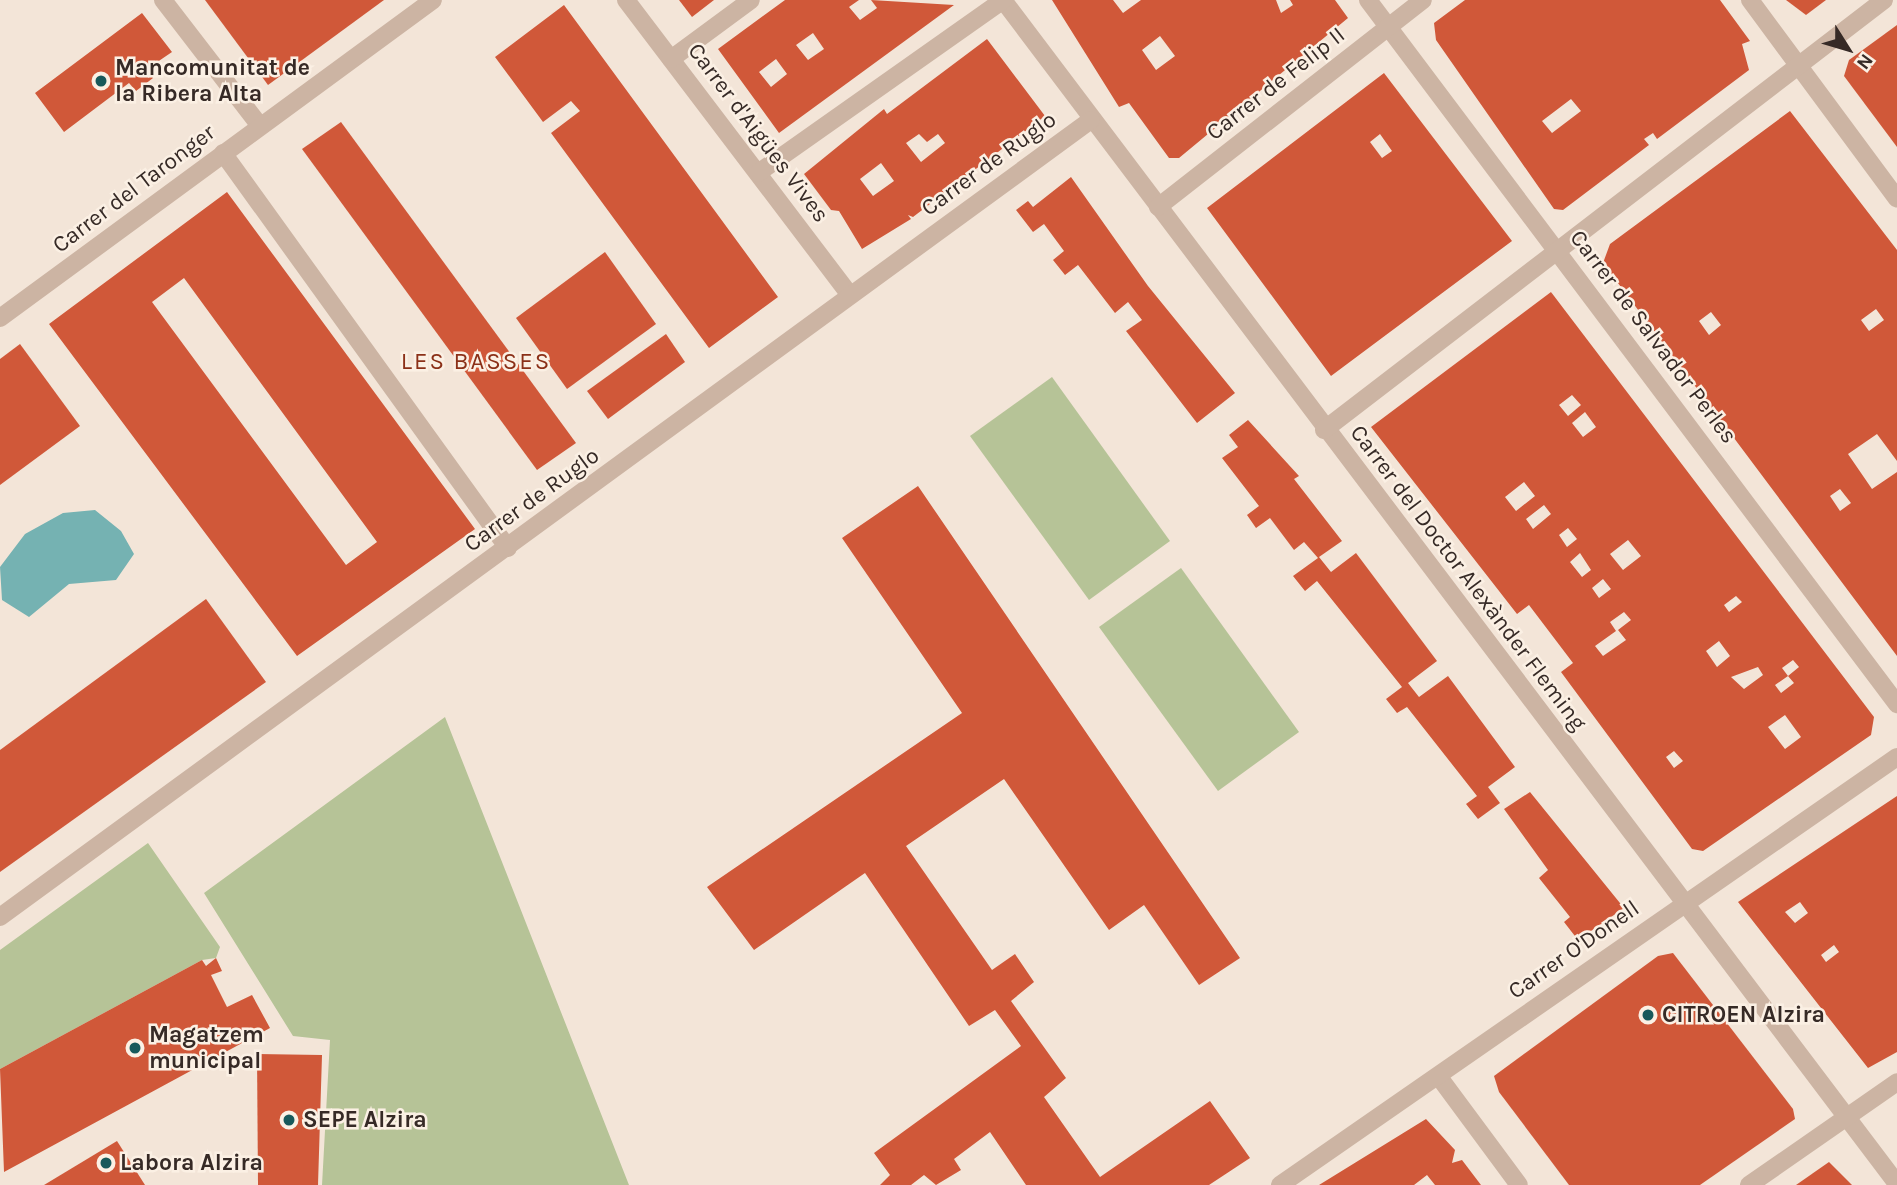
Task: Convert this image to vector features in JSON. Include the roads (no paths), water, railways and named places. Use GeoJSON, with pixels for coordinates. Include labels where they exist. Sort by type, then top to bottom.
{"type":"FeatureCollection","features":[{"type":"Feature","properties":{"kind":"street"},"geometry":{"type":"LineString","coordinates":[[163,0],[260,126]]}},
{"type":"Feature","properties":{"kind":"street","name":"Carrer del Taronger"},"geometry":{"type":"LineString","coordinates":[[0,318],[433,0]]}},
{"type":"Feature","properties":{"kind":"street","name":"Carrer d'Aigües Vives"},"geometry":{"type":"LineString","coordinates":[[626,0],[850,295]]}},
{"type":"Feature","properties":{"kind":"street"},"geometry":{"type":"LineString","coordinates":[[671,59],[751,0]]}},
{"type":"Feature","properties":{"kind":"street"},"geometry":{"type":"LineString","coordinates":[[758,173],[1003,0]]}},
{"type":"Feature","properties":{"kind":"street","name":"Carrer del Doctor Alexànder Fleming"},"geometry":{"type":"LineString","coordinates":[[1003,0],[1324,430],[1686,902],[1897,1184]]}},
{"type":"Feature","properties":{"kind":"street","name":"Carrer de Salvador Perles"},"geometry":{"type":"LineString","coordinates":[[1368,0],[1897,704]]}},
{"type":"Feature","properties":{"kind":"street","name":"Carrer de Felip II"},"geometry":{"type":"LineString","coordinates":[[1158,207],[1423,0]]}},
{"type":"Feature","properties":{"kind":"street"},"geometry":{"type":"LineString","coordinates":[[1749,0],[1897,199]]}},
{"type":"Feature","properties":{"kind":"street"},"geometry":{"type":"LineString","coordinates":[[1324,430],[1556,249],[1884,0]]}},
{"type":"Feature","properties":{"kind":"street","name":"Carrer de Ruglo"},"geometry":{"type":"LineString","coordinates":[[0,917],[1091,120]]}},
{"type":"Feature","properties":{"kind":"street"},"geometry":{"type":"LineString","coordinates":[[223,153],[508,548]]}},
{"type":"Feature","properties":{"kind":"street","name":"Carrer O'Donell"},"geometry":{"type":"LineString","coordinates":[[1280,1185],[1897,757]]}},
{"type":"Feature","properties":{"kind":"street"},"geometry":{"type":"LineString","coordinates":[[1439,1077],[1519,1185]]}},
{"type":"Feature","properties":{"kind":"street"},"geometry":{"type":"LineString","coordinates":[[1749,1185],[1897,1082]]}},
{"type":"Feature","properties":{"kind":"water"},"geometry":{"type":"Polygon","coordinates":[[[95,510],[121,531],[134,554],[116,580],[69,584],[29,617],[2,600],[0,567],[25,534],[63,513],[95,510]]]}},
{"type":"Feature","properties":{"kind":"place","name":"Mancomunitat de la Ribera Alta"},"geometry":{"type":"Point","coordinates":[101,81]}},
{"type":"Feature","properties":{"kind":"place","name":"CITROEN Alzira"},"geometry":{"type":"Point","coordinates":[1648,1015]}},
{"type":"Feature","properties":{"kind":"place","name":"Magatzem municipal"},"geometry":{"type":"Point","coordinates":[135,1048]}},
{"type":"Feature","properties":{"kind":"place","name":"SEPE Alzira"},"geometry":{"type":"Point","coordinates":[289,1120]}},
{"type":"Feature","properties":{"kind":"place","name":"Labora Alzira"},"geometry":{"type":"Point","coordinates":[106,1163]}},
{"type":"Feature","properties":{"kind":"district","name":"LES BASSES"},"geometry":{"type":"Point","coordinates":[476,362]}}]}
